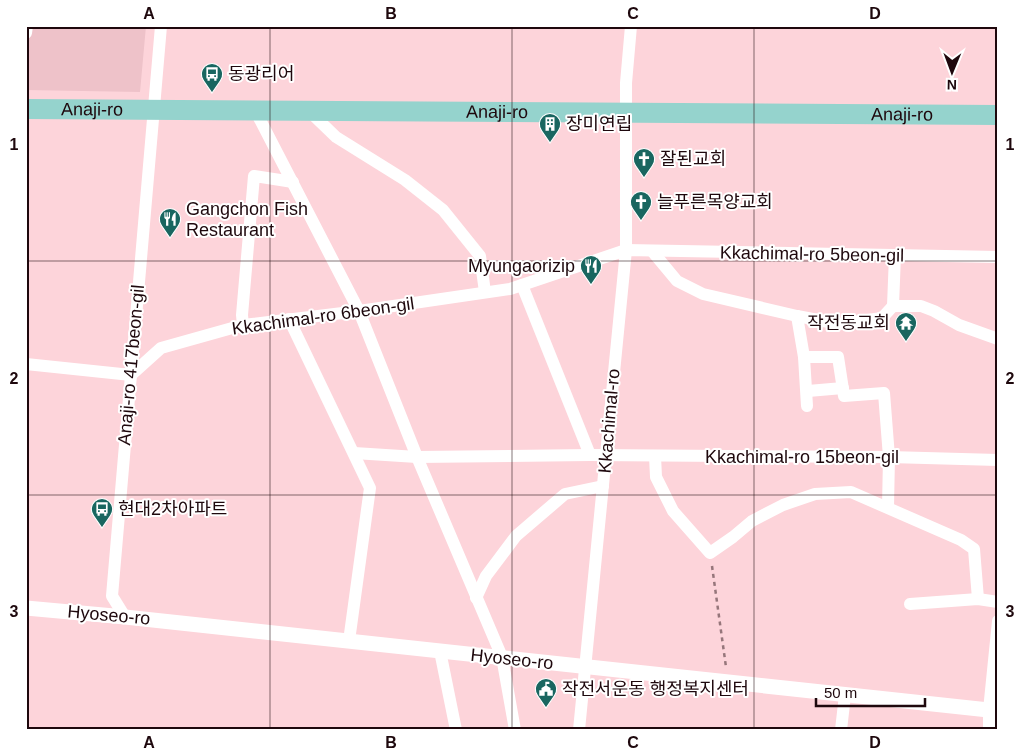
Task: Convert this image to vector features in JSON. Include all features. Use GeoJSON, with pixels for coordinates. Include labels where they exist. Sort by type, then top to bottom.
{"type":"FeatureCollection","features":[{"type":"Feature","properties":{"kind":"main road","name":"Anaji-ro"},"geometry":{"type":"LineString","coordinates":[[26,109],[998,115]]}},
{"type":"Feature","properties":{"kind":"street"},"geometry":{"type":"LineString","coordinates":[[26,32],[27,26]]}},
{"type":"Feature","properties":{"kind":"street","name":"Anaji-ro 417beon-gil"},"geometry":{"type":"LineString","coordinates":[[125,616],[112,596],[152,110],[161,26]]}},
{"type":"Feature","properties":{"kind":"street","name":"Kkachimal-ro"},"geometry":{"type":"LineString","coordinates":[[580,730],[626,250],[626,83],[630,26]]}},
{"type":"Feature","properties":{"kind":"street"},"geometry":{"type":"LineString","coordinates":[[255,110],[360,311],[417,458],[502,657],[515,730]]}},
{"type":"Feature","properties":{"kind":"street"},"geometry":{"type":"LineString","coordinates":[[309,110],[336,137],[405,180],[443,210],[480,256],[485,292]]}},
{"type":"Feature","properties":{"kind":"street"},"geometry":{"type":"LineString","coordinates":[[243,325],[242,315],[254,176],[293,182]]}},
{"type":"Feature","properties":{"kind":"street","name":"Kkachimal-ro 6beon-gil"},"geometry":{"type":"LineString","coordinates":[[130,375],[162,348],[243,325],[360,311],[510,289],[626,250]]}},
{"type":"Feature","properties":{"kind":"street","name":"Kkachimal-ro 5beon-gil"},"geometry":{"type":"LineString","coordinates":[[626,250],[998,257]]}},
{"type":"Feature","properties":{"kind":"street"},"geometry":{"type":"LineString","coordinates":[[652,251],[677,281],[703,294],[839,324],[882,318],[893,306],[895,256]]}},
{"type":"Feature","properties":{"kind":"street"},"geometry":{"type":"LineString","coordinates":[[522,285],[590,455]]}},
{"type":"Feature","properties":{"kind":"street"},"geometry":{"type":"LineString","coordinates":[[893,306],[920,306],[934,310],[960,326],[998,339]]}},
{"type":"Feature","properties":{"kind":"street"},"geometry":{"type":"LineString","coordinates":[[797,316],[804,357],[808,406]]}},
{"type":"Feature","properties":{"kind":"street"},"geometry":{"type":"LineString","coordinates":[[289,319],[370,488],[349,641]]}},
{"type":"Feature","properties":{"kind":"street"},"geometry":{"type":"LineString","coordinates":[[804,357],[838,357],[844,396],[884,393],[889,457],[888,507]]}},
{"type":"Feature","properties":{"kind":"street"},"geometry":{"type":"LineString","coordinates":[[26,364],[130,375]]}},
{"type":"Feature","properties":{"kind":"street"},"geometry":{"type":"LineString","coordinates":[[808,391],[843,388]]}},
{"type":"Feature","properties":{"kind":"street","name":"Kkachimal-ro 15beon-gil"},"geometry":{"type":"LineString","coordinates":[[354,454],[417,458],[606,455],[889,457],[998,460]]}},
{"type":"Feature","properties":{"kind":"street"},"geometry":{"type":"LineString","coordinates":[[655,456],[656,477],[673,511],[695,538],[710,552],[733,538],[752,521],[783,505],[815,494],[851,492],[961,540],[974,549],[978,599]]}},
{"type":"Feature","properties":{"kind":"street"},"geometry":{"type":"LineString","coordinates":[[476,598],[486,576],[516,536],[565,494],[603,486]]}},
{"type":"Feature","properties":{"kind":"street"},"geometry":{"type":"LineString","coordinates":[[910,604],[978,599],[998,602]]}},
{"type":"Feature","properties":{"kind":"street","name":"Hyoseo-ro"},"geometry":{"type":"LineString","coordinates":[[26,608],[125,616],[993,711]]}},
{"type":"Feature","properties":{"kind":"street"},"geometry":{"type":"LineString","coordinates":[[989,730],[993,711],[998,620]]}},
{"type":"Feature","properties":{"kind":"street"},"geometry":{"type":"LineString","coordinates":[[440,651],[456,730]]}},
{"type":"Feature","properties":{"kind":"street"},"geometry":{"type":"LineString","coordinates":[[841,730],[845,695]]}},
{"type":"Feature","properties":{"kind":"path"},"geometry":{"type":"LineString","coordinates":[[710,552],[728,682]]}},
{"type":"Feature","properties":{"kind":"shaded area"},"geometry":{"type":"Polygon","coordinates":[[[26,26],[146,26],[140,92],[26,90],[26,26]]]}},
{"type":"Feature","properties":{"kind":"place","name":"동광리어"},"geometry":{"type":"Point","coordinates":[212,93]}},
{"type":"Feature","properties":{"kind":"place","name":"장미연립"},"geometry":{"type":"Point","coordinates":[550,143]}},
{"type":"Feature","properties":{"kind":"place","name":"잘된교회"},"geometry":{"type":"Point","coordinates":[644,178]}},
{"type":"Feature","properties":{"kind":"place","name":"늘푸른목양교회"},"geometry":{"type":"Point","coordinates":[641,221]}},
{"type":"Feature","properties":{"kind":"place","name":"Gangchon Fish Restaurant"},"geometry":{"type":"Point","coordinates":[170,238]}},
{"type":"Feature","properties":{"kind":"place","name":"Myungaorizip"},"geometry":{"type":"Point","coordinates":[591,285]}},
{"type":"Feature","properties":{"kind":"place","name":"작전동교회"},"geometry":{"type":"Point","coordinates":[906,342]}},
{"type":"Feature","properties":{"kind":"place","name":"현대2차아파트"},"geometry":{"type":"Point","coordinates":[102,528]}},
{"type":"Feature","properties":{"kind":"place","name":"작전서운동 행정복지센터"},"geometry":{"type":"Point","coordinates":[546,708]}}]}
